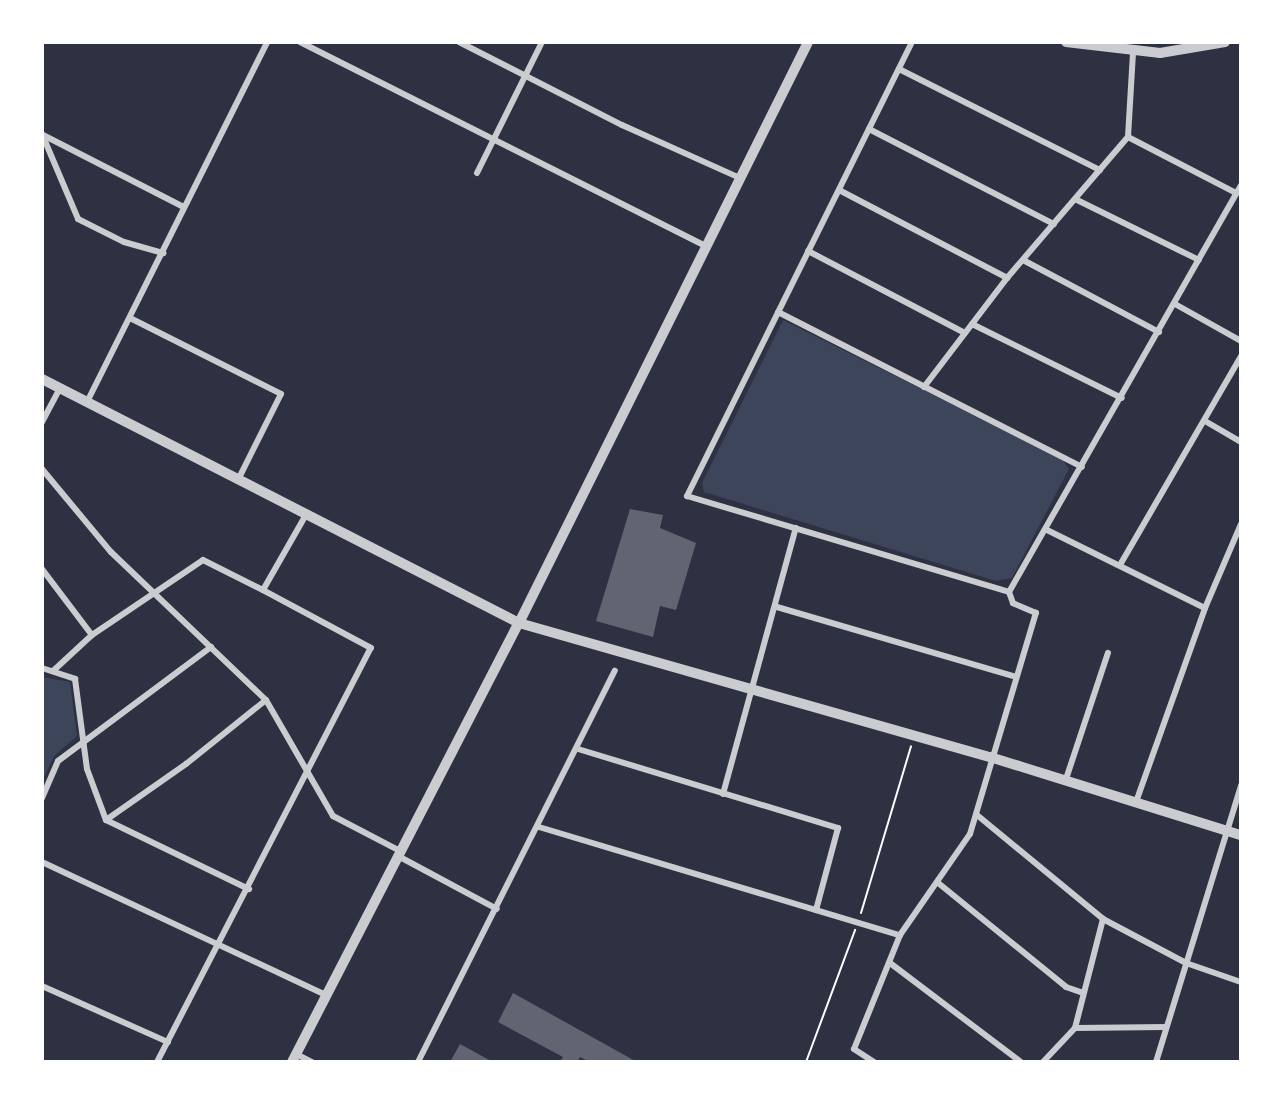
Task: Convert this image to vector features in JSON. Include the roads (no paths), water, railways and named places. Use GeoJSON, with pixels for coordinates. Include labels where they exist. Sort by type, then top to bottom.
{"type":"FeatureCollection","features":[{"type":"Feature","properties":{"kind":"street"},"geometry":{"type":"LineString","coordinates":[[87,402],[267,42]]}},
{"type":"Feature","properties":{"kind":"street"},"geometry":{"type":"LineString","coordinates":[[300,42],[706,246]]}},
{"type":"Feature","properties":{"kind":"street"},"geometry":{"type":"LineString","coordinates":[[459,42],[740,178]]}},
{"type":"Feature","properties":{"kind":"street"},"geometry":{"type":"LineString","coordinates":[[477,173],[542,42]]}},
{"type":"Feature","properties":{"kind":"street"},"geometry":{"type":"LineString","coordinates":[[312,1062],[294,1058],[519,623],[808,42]]}},
{"type":"Feature","properties":{"kind":"street"},"geometry":{"type":"LineString","coordinates":[[912,42],[687,496],[1009,592]]}},
{"type":"Feature","properties":{"kind":"street"},"geometry":{"type":"LineString","coordinates":[[1066,42],[1133,52],[1160,53],[1225,42]]}},
{"type":"Feature","properties":{"kind":"street"},"geometry":{"type":"LineString","coordinates":[[924,387],[1007,278],[1128,138],[1133,52]]}},
{"type":"Feature","properties":{"kind":"street"},"geometry":{"type":"LineString","coordinates":[[899,69],[1100,170]]}},
{"type":"Feature","properties":{"kind":"street"},"geometry":{"type":"LineString","coordinates":[[869,129],[1054,224]]}},
{"type":"Feature","properties":{"kind":"street"},"geometry":{"type":"LineString","coordinates":[[42,134],[184,207]]}},
{"type":"Feature","properties":{"kind":"street"},"geometry":{"type":"LineString","coordinates":[[42,134],[78,219],[124,242],[163,253]]}},
{"type":"Feature","properties":{"kind":"street"},"geometry":{"type":"LineString","coordinates":[[1128,138],[1236,193]]}},
{"type":"Feature","properties":{"kind":"street"},"geometry":{"type":"LineString","coordinates":[[1009,592],[1160,332],[1241,185]]}},
{"type":"Feature","properties":{"kind":"street"},"geometry":{"type":"LineString","coordinates":[[839,190],[1007,278]]}},
{"type":"Feature","properties":{"kind":"street"},"geometry":{"type":"LineString","coordinates":[[1075,199],[1199,261]]}},
{"type":"Feature","properties":{"kind":"street"},"geometry":{"type":"LineString","coordinates":[[808,251],[965,333]]}},
{"type":"Feature","properties":{"kind":"street"},"geometry":{"type":"LineString","coordinates":[[1023,260],[1160,332]]}},
{"type":"Feature","properties":{"kind":"street"},"geometry":{"type":"LineString","coordinates":[[1175,303],[1241,341]]}},
{"type":"Feature","properties":{"kind":"street"},"geometry":{"type":"LineString","coordinates":[[778,312],[1082,467]]}},
{"type":"Feature","properties":{"kind":"street"},"geometry":{"type":"LineString","coordinates":[[130,318],[281,394],[239,478]]}},
{"type":"Feature","properties":{"kind":"street"},"geometry":{"type":"LineString","coordinates":[[972,324],[1122,398]]}},
{"type":"Feature","properties":{"kind":"street"},"geometry":{"type":"LineString","coordinates":[[1120,565],[1241,356]]}},
{"type":"Feature","properties":{"kind":"street"},"geometry":{"type":"LineString","coordinates":[[42,379],[519,623],[990,757],[1241,835]]}},
{"type":"Feature","properties":{"kind":"street"},"geometry":{"type":"LineString","coordinates":[[42,422],[60,388]]}},
{"type":"Feature","properties":{"kind":"street"},"geometry":{"type":"LineString","coordinates":[[1205,421],[1241,442]]}},
{"type":"Feature","properties":{"kind":"street"},"geometry":{"type":"LineString","coordinates":[[42,469],[111,552],[266,700],[333,816],[497,909]]}},
{"type":"Feature","properties":{"kind":"street"},"geometry":{"type":"LineString","coordinates":[[263,590],[307,513]]}},
{"type":"Feature","properties":{"kind":"street"},"geometry":{"type":"LineString","coordinates":[[1136,802],[1205,608],[1241,524]]}},
{"type":"Feature","properties":{"kind":"street"},"geometry":{"type":"LineString","coordinates":[[723,794],[777,607],[796,528]]}},
{"type":"Feature","properties":{"kind":"street"},"geometry":{"type":"LineString","coordinates":[[1047,530],[1205,608]]}},
{"type":"Feature","properties":{"kind":"street"},"geometry":{"type":"LineString","coordinates":[[53,671],[92,635],[203,560],[371,648],[249,889],[157,1062]]}},
{"type":"Feature","properties":{"kind":"street"},"geometry":{"type":"LineString","coordinates":[[42,569],[92,635]]}},
{"type":"Feature","properties":{"kind":"street"},"geometry":{"type":"LineString","coordinates":[[874,1062],[854,1049],[900,935],[970,834],[977,815],[990,757],[1036,613],[1013,603],[1009,592]]}},
{"type":"Feature","properties":{"kind":"street"},"geometry":{"type":"LineString","coordinates":[[777,607],[1016,677]]}},
{"type":"Feature","properties":{"kind":"street"},"geometry":{"type":"LineString","coordinates":[[42,798],[58,761],[84,739],[211,647]]}},
{"type":"Feature","properties":{"kind":"street"},"geometry":{"type":"LineString","coordinates":[[1066,780],[1108,652]]}},
{"type":"Feature","properties":{"kind":"street"},"geometry":{"type":"LineString","coordinates":[[42,668],[75,679],[87,769],[106,820],[249,889]]}},
{"type":"Feature","properties":{"kind":"street"},"geometry":{"type":"LineString","coordinates":[[418,1062],[539,827],[615,671]]}},
{"type":"Feature","properties":{"kind":"street"},"geometry":{"type":"LineString","coordinates":[[106,820],[186,764],[266,700]]}},
{"type":"Feature","properties":{"kind":"street"},"geometry":{"type":"LineString","coordinates":[[578,749],[838,828],[816,910]]}},
{"type":"Feature","properties":{"kind":"street"},"geometry":{"type":"LineString","coordinates":[[1166,1062],[1157,1061],[1166,1027],[1241,785]]}},
{"type":"Feature","properties":{"kind":"street"},"geometry":{"type":"LineString","coordinates":[[977,815],[1103,919],[1186,963],[1241,982]]}},
{"type":"Feature","properties":{"kind":"street"},"geometry":{"type":"LineString","coordinates":[[539,827],[900,935]]}},
{"type":"Feature","properties":{"kind":"street"},"geometry":{"type":"LineString","coordinates":[[42,862],[326,994]]}},
{"type":"Feature","properties":{"kind":"street"},"geometry":{"type":"LineString","coordinates":[[937,882],[1066,987],[1083,993]]}},
{"type":"Feature","properties":{"kind":"street"},"geometry":{"type":"LineString","coordinates":[[1043,1062],[1075,1028],[1103,919]]}},
{"type":"Feature","properties":{"kind":"street"},"geometry":{"type":"LineString","coordinates":[[890,963],[1021,1062]]}},
{"type":"Feature","properties":{"kind":"street"},"geometry":{"type":"LineString","coordinates":[[42,986],[168,1042]]}},
{"type":"Feature","properties":{"kind":"street"},"geometry":{"type":"LineString","coordinates":[[1075,1028],[1166,1027]]}}]}
